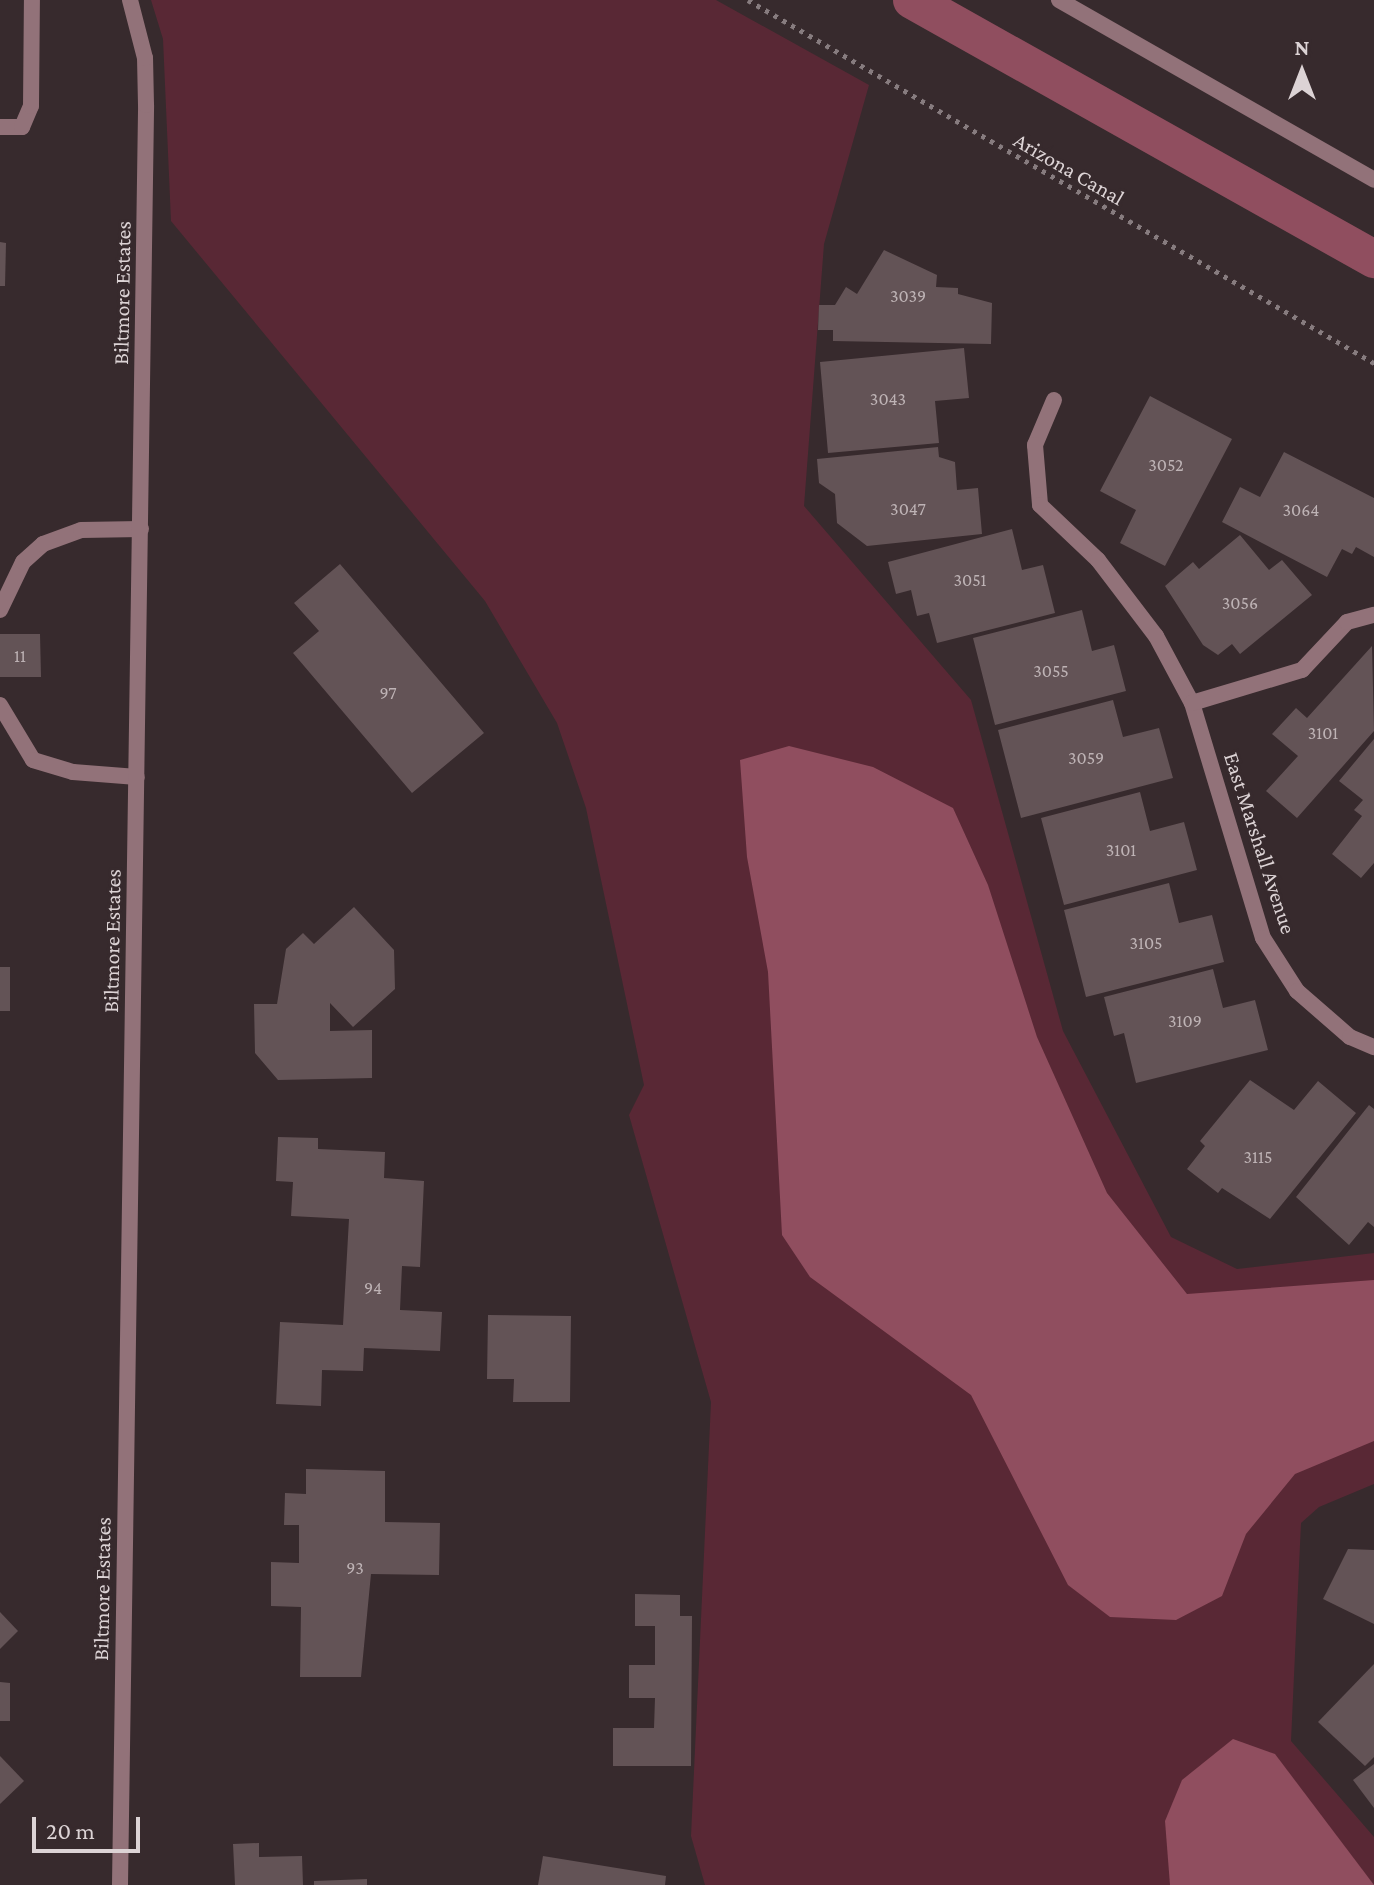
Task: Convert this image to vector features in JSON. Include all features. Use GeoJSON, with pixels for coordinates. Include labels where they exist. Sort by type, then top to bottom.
{"type":"FeatureCollection","features":[{"type":"Feature","properties":{"kind":"street"},"geometry":{"type":"LineString","coordinates":[[0,127],[22,127],[31,106],[32,0]]}},
{"type":"Feature","properties":{"kind":"street","name":"Biltmore Estates"},"geometry":{"type":"LineString","coordinates":[[120,1885],[146,75],[130,0]]}},
{"type":"Feature","properties":{"kind":"street"},"geometry":{"type":"LineString","coordinates":[[1059,0],[1374,180]]}},
{"type":"Feature","properties":{"kind":"street","name":"East Marshall Avenue"},"geometry":{"type":"LineString","coordinates":[[1054,400],[1035,445],[1040,505],[1098,560],[1146,623],[1192,703],[1263,938],[1297,991],[1350,1037],[1374,1047]]}},
{"type":"Feature","properties":{"kind":"street"},"geometry":{"type":"LineString","coordinates":[[0,610],[23,562],[43,544],[81,530],[141,529]]}},
{"type":"Feature","properties":{"kind":"street"},"geometry":{"type":"LineString","coordinates":[[1192,703],[1302,670],[1347,622],[1374,615]]}},
{"type":"Feature","properties":{"kind":"street"},"geometry":{"type":"LineString","coordinates":[[0,705],[33,760],[73,772],[137,777]]}},
{"type":"Feature","properties":{"kind":"path","name":"Arizona Canal"},"geometry":{"type":"LineString","coordinates":[[748,0],[1374,363]]}},
{"type":"Feature","properties":{"kind":"shaded area"},"geometry":{"type":"Polygon","coordinates":[[[151,0],[716,0],[869,85],[824,244],[804,506],[971,700],[1063,1031],[1171,1237],[1237,1269],[1374,1253],[1374,1484],[1319,1507],[1301,1523],[1291,1741],[1374,1837],[1374,1885],[705,1885],[691,1836],[711,1402],[629,1115],[644,1085],[586,808],[557,723],[485,601],[171,221],[163,39],[151,0]]]}},
{"type":"Feature","properties":{"kind":"shaded area"},"geometry":{"type":"Polygon","coordinates":[[[789,746],[873,767],[953,808],[988,885],[1037,1037],[1107,1193],[1187,1294],[1374,1280],[1374,1441],[1295,1474],[1246,1534],[1222,1596],[1176,1620],[1110,1617],[1068,1585],[971,1395],[810,1277],[782,1235],[768,972],[747,857],[740,760],[789,746]]]}},
{"type":"Feature","properties":{"kind":"shaded area"},"geometry":{"type":"Polygon","coordinates":[[[1233,1739],[1275,1754],[1374,1885],[1170,1885],[1165,1821],[1182,1780],[1233,1739]]]}},
{"type":"Feature","properties":{"kind":"building"},"geometry":{"type":"Polygon","coordinates":[[[0,242],[6,243],[5,286],[0,286],[0,242]]]}},
{"type":"Feature","properties":{"kind":"building"},"geometry":{"type":"Polygon","coordinates":[[[884,250],[937,275],[936,287],[958,288],[958,294],[992,303],[991,344],[833,341],[833,330],[818,330],[819,305],[835,305],[846,287],[857,294],[884,250]]]}},
{"type":"Feature","properties":{"kind":"building"},"geometry":{"type":"Polygon","coordinates":[[[964,348],[969,398],[935,401],[939,443],[828,453],[820,362],[964,348]]]}},
{"type":"Feature","properties":{"kind":"building"},"geometry":{"type":"Polygon","coordinates":[[[1150,396],[1232,439],[1165,566],[1120,543],[1136,510],[1100,491],[1150,396]]]}},
{"type":"Feature","properties":{"kind":"building"},"geometry":{"type":"Polygon","coordinates":[[[938,447],[939,457],[955,462],[957,490],[978,488],[982,534],[867,546],[837,523],[835,494],[819,483],[817,459],[938,447]]]}},
{"type":"Feature","properties":{"kind":"building"},"geometry":{"type":"Polygon","coordinates":[[[1284,452],[1374,498],[1374,557],[1356,547],[1352,554],[1342,549],[1327,577],[1222,522],[1240,487],[1260,497],[1284,452]]]}},
{"type":"Feature","properties":{"kind":"building"},"geometry":{"type":"Polygon","coordinates":[[[1012,529],[1022,570],[1043,565],[1055,613],[937,643],[929,613],[917,616],[911,590],[896,594],[888,562],[1012,529]]]}},
{"type":"Feature","properties":{"kind":"building"},"geometry":{"type":"Polygon","coordinates":[[[1240,535],[1269,570],[1282,560],[1312,595],[1240,654],[1232,644],[1218,655],[1203,645],[1165,586],[1193,562],[1199,569],[1240,535]]]}},
{"type":"Feature","properties":{"kind":"building"},"geometry":{"type":"Polygon","coordinates":[[[340,564],[484,733],[412,793],[293,653],[319,631],[294,603],[340,564]]]}},
{"type":"Feature","properties":{"kind":"building"},"geometry":{"type":"Polygon","coordinates":[[[1082,610],[1092,651],[1114,645],[1126,691],[995,725],[973,638],[1082,610]]]}},
{"type":"Feature","properties":{"kind":"building"},"geometry":{"type":"Polygon","coordinates":[[[0,634],[40,634],[41,677],[0,677],[0,634]]]}},
{"type":"Feature","properties":{"kind":"building"},"geometry":{"type":"Polygon","coordinates":[[[1372,646],[1374,731],[1297,818],[1266,791],[1298,756],[1272,734],[1296,708],[1307,718],[1372,646]]]}},
{"type":"Feature","properties":{"kind":"building"},"geometry":{"type":"Polygon","coordinates":[[[1113,700],[1123,737],[1159,728],[1173,778],[1021,818],[998,730],[1113,700]]]}},
{"type":"Feature","properties":{"kind":"building"},"geometry":{"type":"Polygon","coordinates":[[[1374,739],[1374,863],[1361,878],[1332,854],[1362,816],[1354,810],[1363,800],[1339,781],[1374,739]]]}},
{"type":"Feature","properties":{"kind":"building"},"geometry":{"type":"Polygon","coordinates":[[[1140,792],[1150,831],[1184,822],[1197,870],[1064,905],[1041,818],[1140,792]]]}},
{"type":"Feature","properties":{"kind":"building"},"geometry":{"type":"Polygon","coordinates":[[[1169,883],[1179,923],[1212,915],[1224,962],[1086,997],[1064,910],[1169,883]]]}},
{"type":"Feature","properties":{"kind":"building"},"geometry":{"type":"Polygon","coordinates":[[[354,907],[394,950],[395,989],[353,1027],[330,1003],[330,1031],[372,1030],[372,1078],[278,1080],[255,1053],[254,1004],[277,1004],[286,949],[303,933],[314,944],[354,907]]]}},
{"type":"Feature","properties":{"kind":"building"},"geometry":{"type":"Polygon","coordinates":[[[0,967],[10,967],[10,1011],[0,1011],[0,967]]]}},
{"type":"Feature","properties":{"kind":"building"},"geometry":{"type":"Polygon","coordinates":[[[1213,969],[1223,1008],[1255,1000],[1268,1050],[1136,1083],[1124,1033],[1114,1036],[1104,997],[1213,969]]]}},
{"type":"Feature","properties":{"kind":"building"},"geometry":{"type":"Polygon","coordinates":[[[1250,1080],[1294,1110],[1318,1081],[1356,1113],[1270,1219],[1222,1188],[1218,1193],[1187,1169],[1205,1146],[1200,1141],[1250,1080]]]}},
{"type":"Feature","properties":{"kind":"building"},"geometry":{"type":"Polygon","coordinates":[[[1369,1105],[1374,1109],[1374,1227],[1368,1222],[1349,1245],[1296,1197],[1369,1105]]]}},
{"type":"Feature","properties":{"kind":"building"},"geometry":{"type":"Polygon","coordinates":[[[278,1137],[318,1138],[318,1149],[385,1152],[384,1178],[424,1181],[420,1267],[402,1266],[400,1310],[442,1312],[440,1351],[364,1348],[363,1371],[322,1370],[321,1406],[276,1404],[280,1322],[343,1325],[349,1219],[291,1216],[293,1182],[276,1181],[278,1137]]]}},
{"type":"Feature","properties":{"kind":"building"},"geometry":{"type":"Polygon","coordinates":[[[488,1315],[571,1316],[570,1402],[513,1402],[514,1379],[487,1379],[488,1315]]]}},
{"type":"Feature","properties":{"kind":"building"},"geometry":{"type":"Polygon","coordinates":[[[306,1469],[385,1471],[385,1522],[440,1523],[439,1575],[371,1574],[361,1677],[300,1677],[301,1607],[271,1606],[271,1562],[299,1563],[299,1525],[284,1525],[285,1493],[306,1494],[306,1469]]]}},
{"type":"Feature","properties":{"kind":"building"},"geometry":{"type":"Polygon","coordinates":[[[1348,1549],[1374,1550],[1374,1624],[1323,1599],[1348,1549]]]}},
{"type":"Feature","properties":{"kind":"building"},"geometry":{"type":"Polygon","coordinates":[[[635,1594],[680,1595],[680,1616],[692,1616],[691,1766],[613,1766],[613,1728],[654,1728],[655,1698],[629,1698],[629,1665],[655,1665],[655,1626],[635,1626],[635,1594]]]}},
{"type":"Feature","properties":{"kind":"building"},"geometry":{"type":"Polygon","coordinates":[[[0,1612],[18,1631],[0,1649],[0,1612]]]}},
{"type":"Feature","properties":{"kind":"building"},"geometry":{"type":"Polygon","coordinates":[[[1374,1664],[1374,1757],[1365,1766],[1318,1722],[1374,1664]]]}},
{"type":"Feature","properties":{"kind":"building"},"geometry":{"type":"Polygon","coordinates":[[[0,1682],[10,1683],[10,1721],[0,1721],[0,1682]]]}},
{"type":"Feature","properties":{"kind":"building"},"geometry":{"type":"Polygon","coordinates":[[[0,1756],[24,1781],[0,1804],[0,1756]]]}},
{"type":"Feature","properties":{"kind":"building"},"geometry":{"type":"Polygon","coordinates":[[[1374,1764],[1374,1808],[1353,1780],[1374,1764]]]}},
{"type":"Feature","properties":{"kind":"building"},"geometry":{"type":"Polygon","coordinates":[[[259,1843],[259,1857],[302,1856],[303,1885],[235,1885],[233,1844],[259,1843]]]}},
{"type":"Feature","properties":{"kind":"building"},"geometry":{"type":"Polygon","coordinates":[[[543,1856],[666,1876],[665,1885],[538,1885],[543,1856]]]}},
{"type":"Feature","properties":{"kind":"building"},"geometry":{"type":"Polygon","coordinates":[[[367,1879],[367,1885],[314,1885],[314,1881],[367,1879]]]}},
{"type":"Feature","properties":{"kind":"waterway"},"geometry":{"type":"LineString","coordinates":[[912,0],[1374,259]]}}]}
